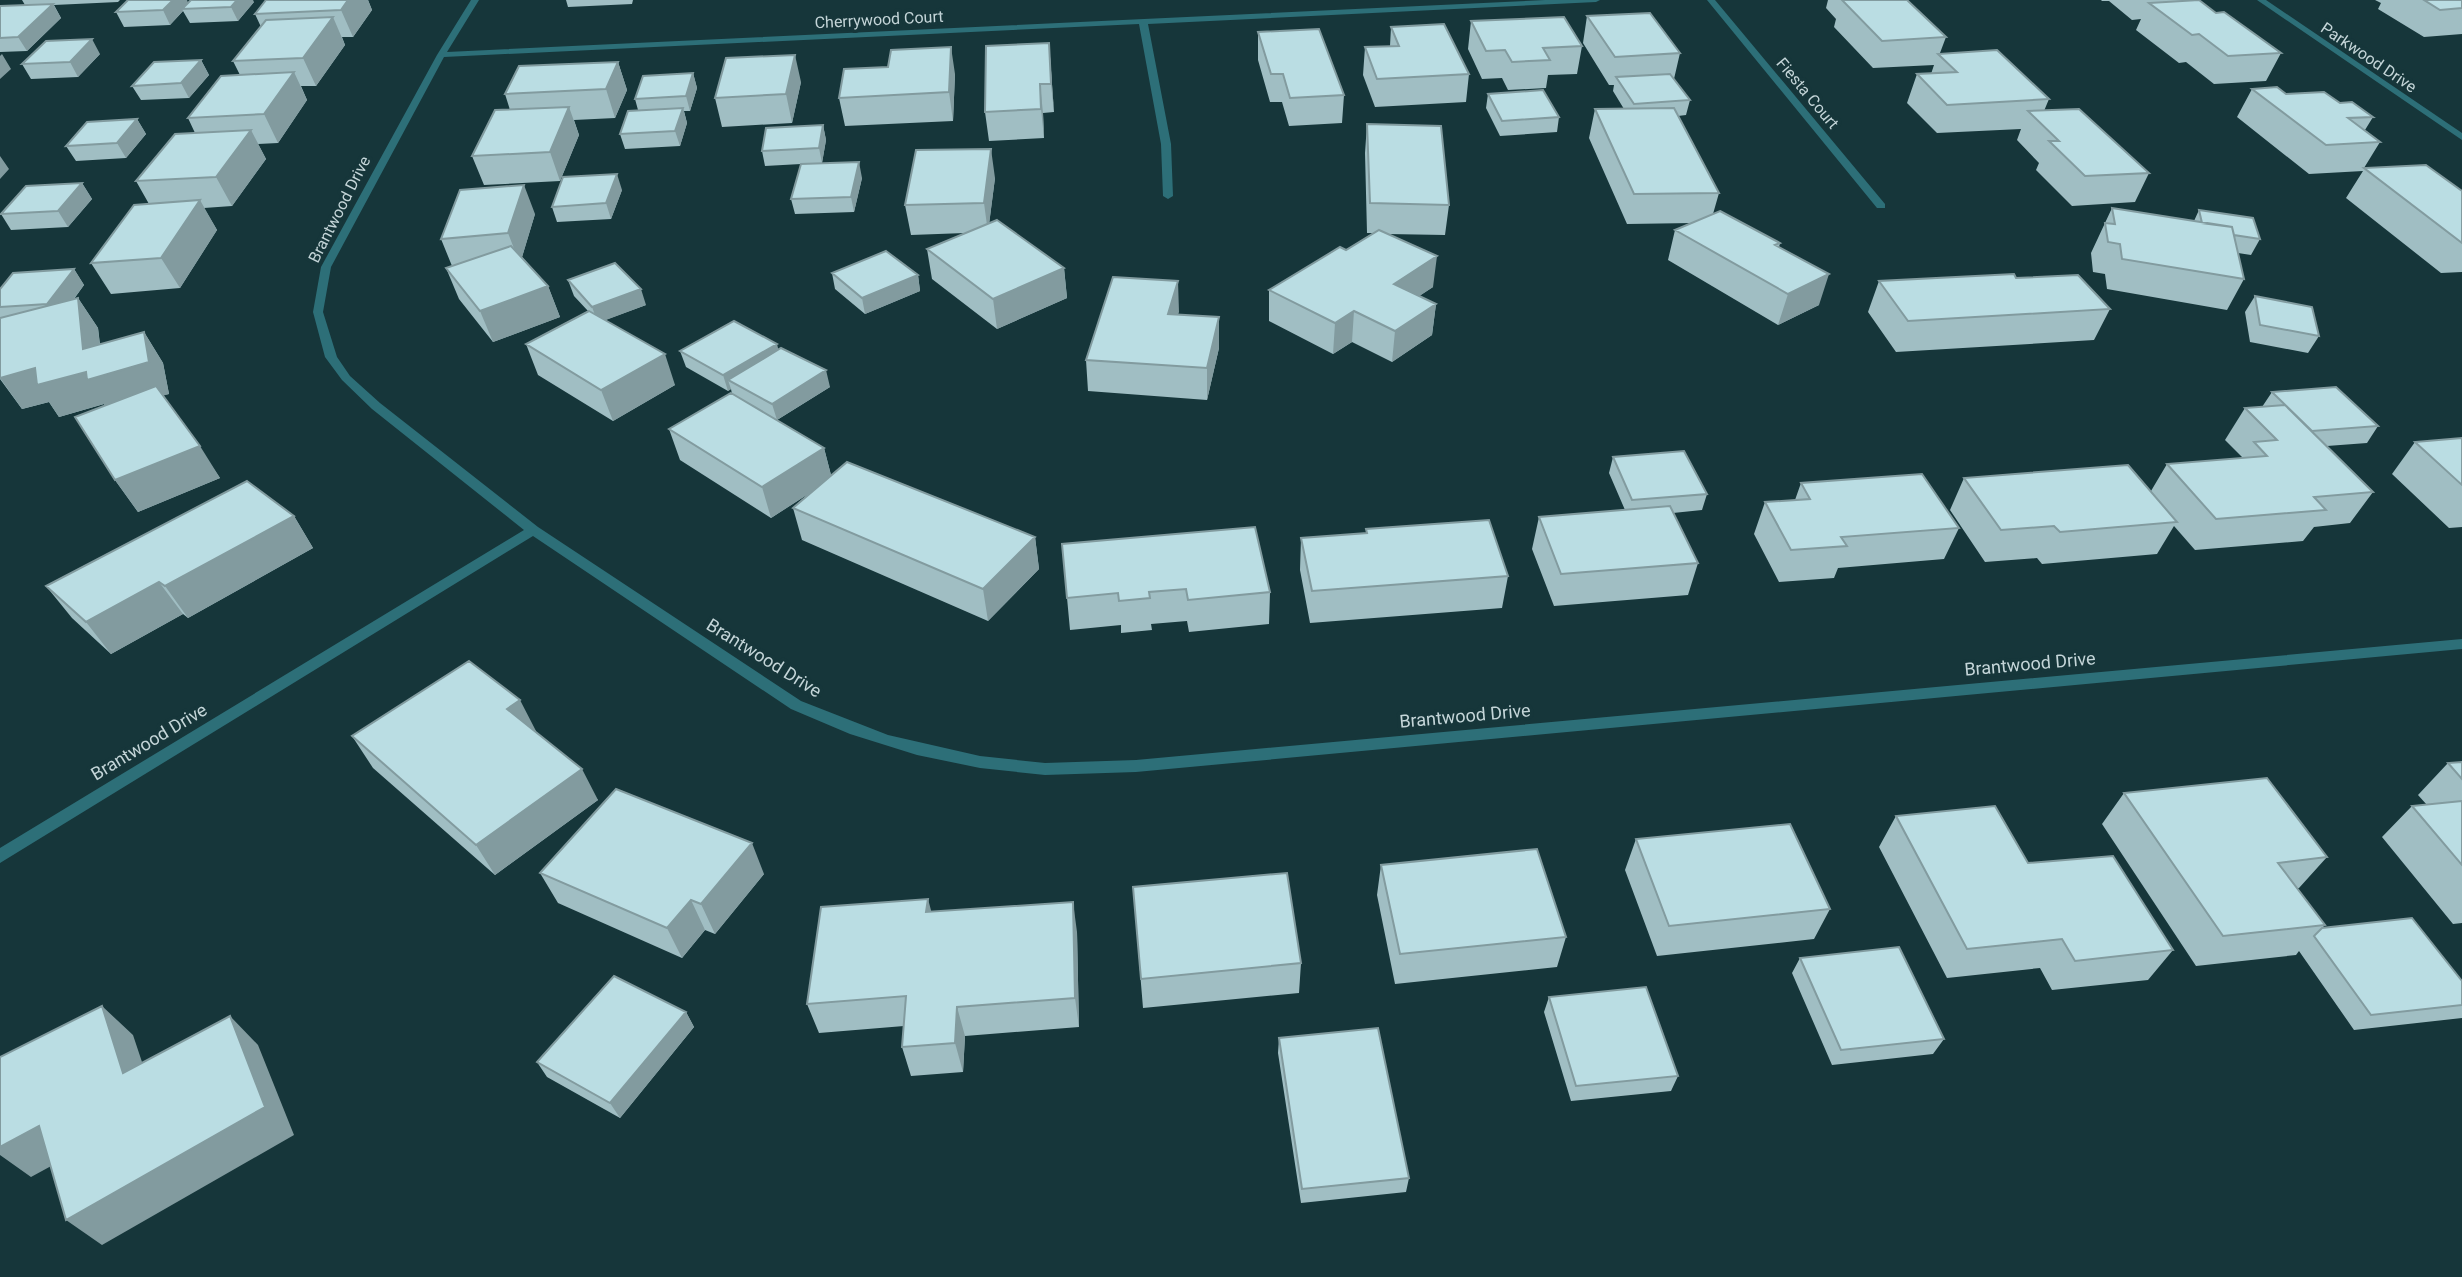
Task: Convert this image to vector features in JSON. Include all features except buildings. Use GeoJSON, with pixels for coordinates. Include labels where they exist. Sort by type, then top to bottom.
{"type":"FeatureCollection","features":[{"type":"Feature","properties":{"kind":"street","name":"Brantwood Drive"},"geometry":{"type":"LineString","coordinates":[[475,0],[441,55],[326,267],[318,312],[331,357],[346,378],[376,406],[533,530],[796,705],[839,726],[887,743],[992,765],[1048,769],[1136,766],[2462,644]]}},
{"type":"Feature","properties":{"kind":"street"},"geometry":{"type":"LineString","coordinates":[[1168,196],[1166,144],[1143,22],[1596,0]]}},
{"type":"Feature","properties":{"kind":"street","name":"Fiesta Court"},"geometry":{"type":"LineString","coordinates":[[1711,0],[1881,206]]}},
{"type":"Feature","properties":{"kind":"street","name":"Parkwood Drive"},"geometry":{"type":"LineString","coordinates":[[2261,0],[2462,137]]}},
{"type":"Feature","properties":{"kind":"street","name":"Cherrywood Court"},"geometry":{"type":"LineString","coordinates":[[441,55],[1143,22]]}},
{"type":"Feature","properties":{"kind":"street","name":"Brantwood Drive"},"geometry":{"type":"LineString","coordinates":[[0,856],[533,530]]}}]}
